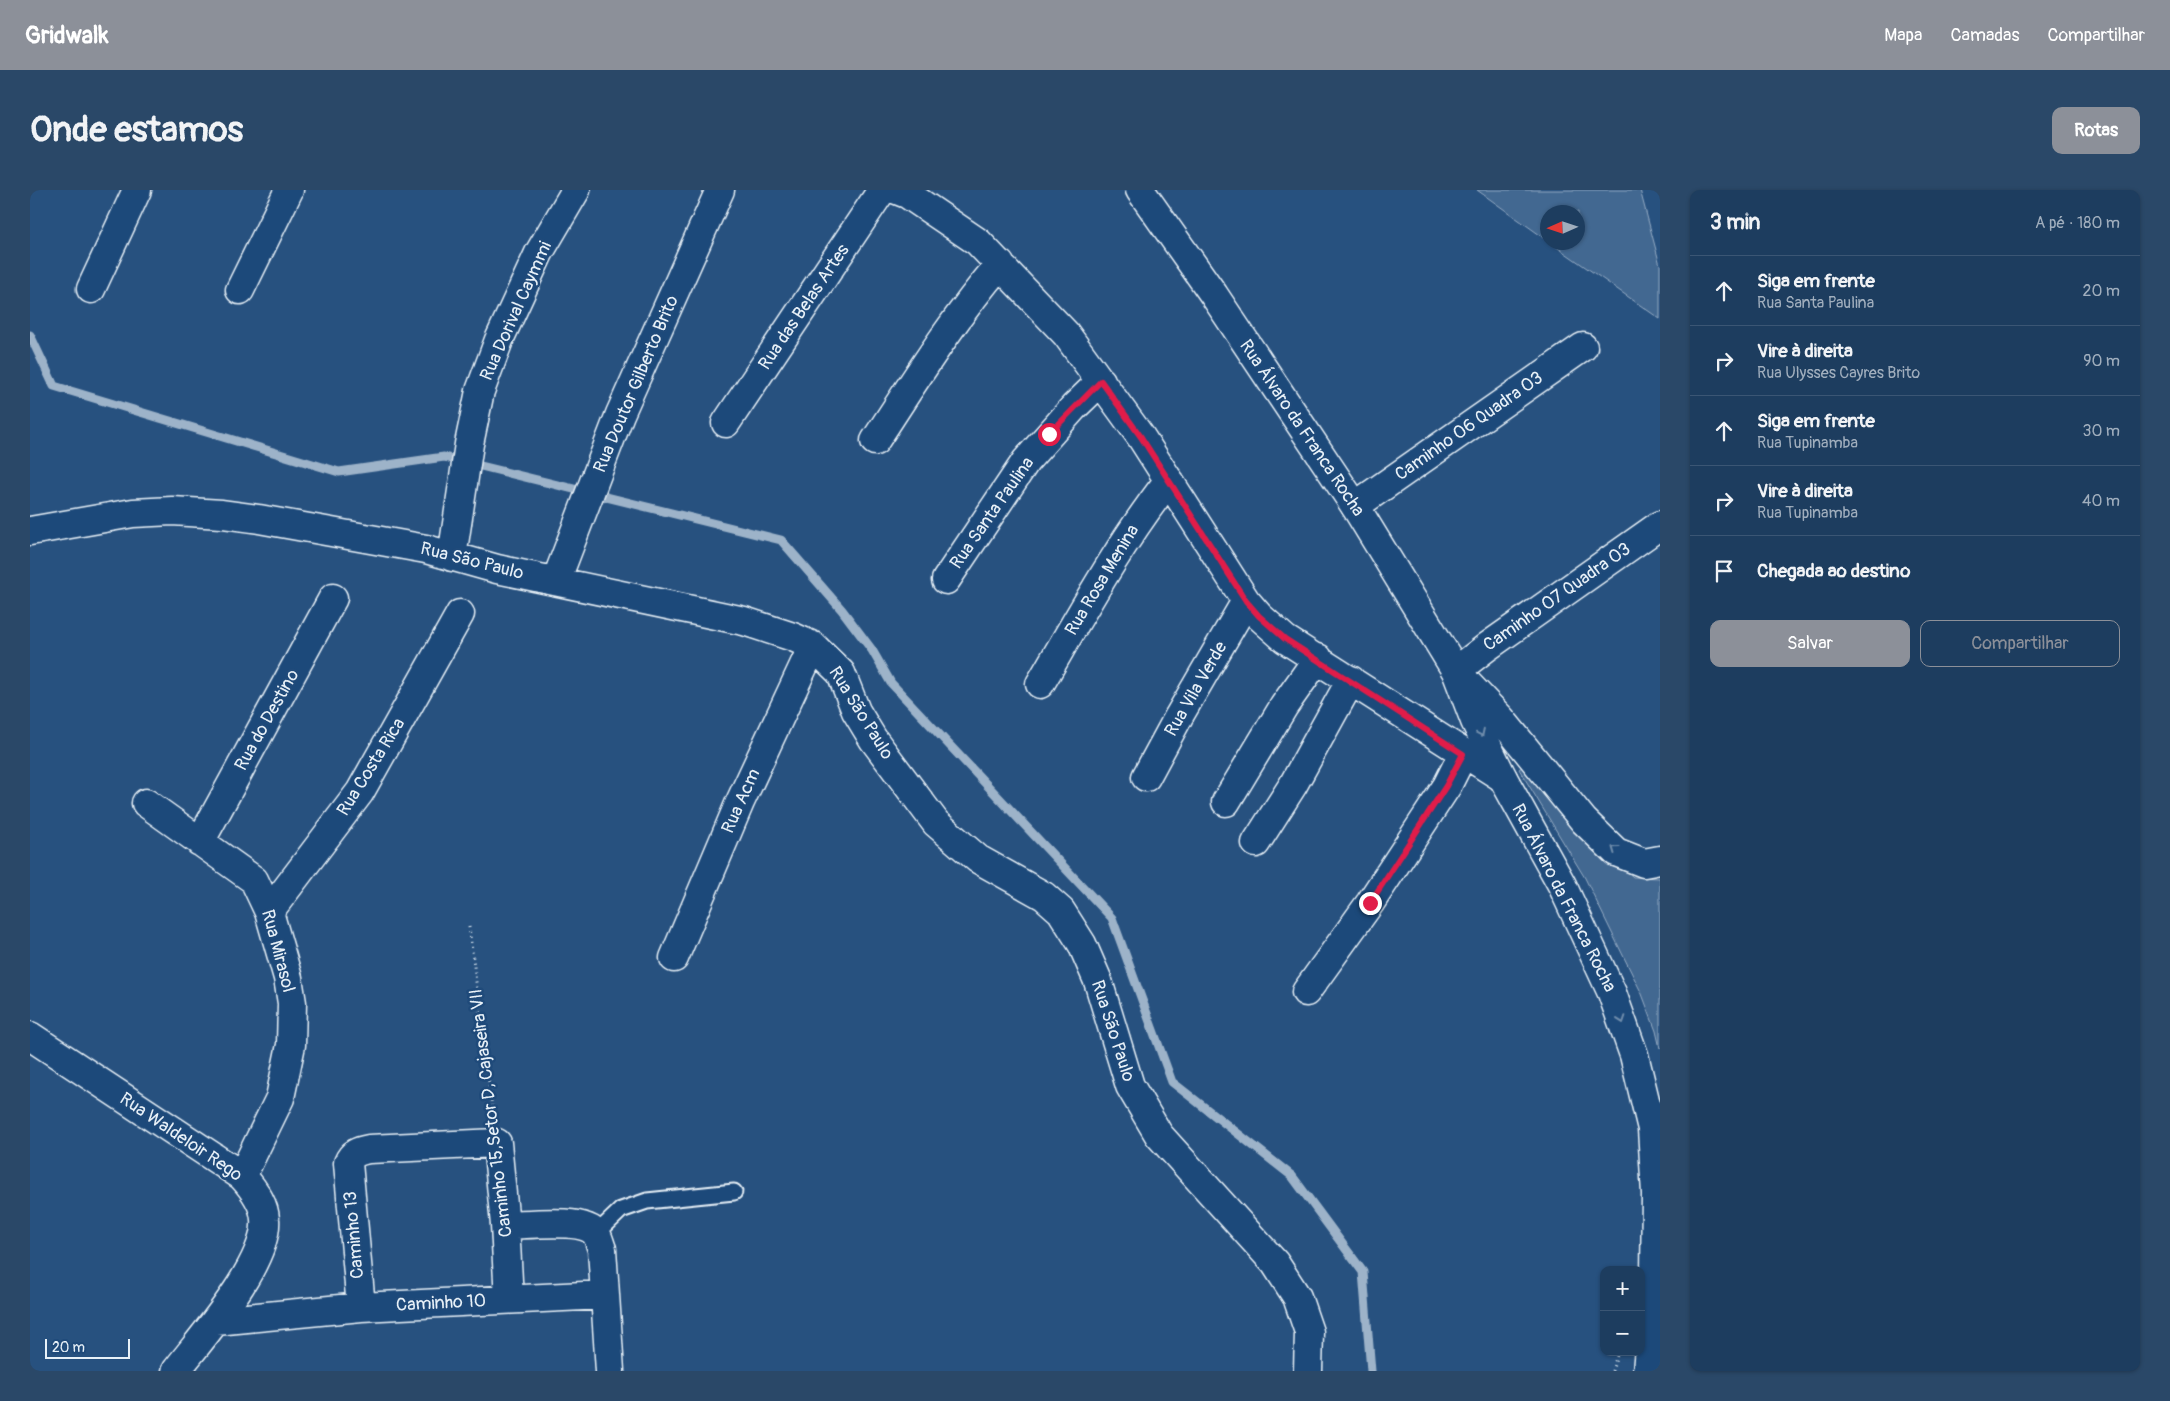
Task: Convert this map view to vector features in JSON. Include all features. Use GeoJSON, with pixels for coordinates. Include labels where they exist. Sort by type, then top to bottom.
{"type":"FeatureCollection","features":[{"type":"Feature","properties":{"kind":"street"},"geometry":{"type":"LineString","coordinates":[[91,289],[137,190]]}},
{"type":"Feature","properties":{"kind":"street"},"geometry":{"type":"LineString","coordinates":[[240,290],[289,190]]}},
{"type":"Feature","properties":{"kind":"street","name":"Rua Dorival Caymmi"},"geometry":{"type":"LineString","coordinates":[[452,557],[480,391],[499,340],[539,253],[576,190]]}},
{"type":"Feature","properties":{"kind":"street","name":"Rua Doutor Gilberto Brito"},"geometry":{"type":"LineString","coordinates":[[556,581],[620,414],[720,190]]}},
{"type":"Feature","properties":{"kind":"street","name":"Rua das Belas Artes"},"geometry":{"type":"LineString","coordinates":[[726,424],[882,190]]}},
{"type":"Feature","properties":{"kind":"street"},"geometry":{"type":"LineString","coordinates":[[897,190],[907,194],[978,242],[1066,334],[1101,381],[1169,480],[1246,601],[1259,616],[1285,639],[1318,658],[1463,754],[1503,778]]}},
{"type":"Feature","properties":{"kind":"street","name":"Rua Álvaro da Franca Rocha"},"geometry":{"type":"LineString","coordinates":[[1140,190],[1214,295],[1355,506],[1456,671],[1475,721],[1503,778],[1566,894],[1612,992],[1634,1055],[1652,1129],[1656,1194],[1655,1276],[1647,1371]]}},
{"type":"Feature","properties":{"kind":"street"},"geometry":{"type":"LineString","coordinates":[[875,441],[936,347],[1000,264]]}},
{"type":"Feature","properties":{"kind":"street","name":"Caminho 06 Quadra 03"},"geometry":{"type":"LineString","coordinates":[[1355,506],[1583,347]]}},
{"type":"Feature","properties":{"kind":"street","name":"Rua Santa Paulina"},"geometry":{"type":"LineString","coordinates":[[946,580],[1026,461],[1068,413],[1101,381]]}},
{"type":"Feature","properties":{"kind":"street","name":"Rua Rosa Menina"},"geometry":{"type":"LineString","coordinates":[[1040,684],[1118,550],[1138,520],[1169,480]]}},
{"type":"Feature","properties":{"kind":"street","name":"Rua São Paulo"},"geometry":{"type":"LineString","coordinates":[[30,531],[134,513],[172,511],[212,513],[316,528],[426,549],[497,569],[744,621],[793,637],[813,646],[841,674],[856,711],[873,739],[936,823],[978,859],[1044,896],[1061,912],[1082,944],[1098,981],[1130,1086],[1159,1135],[1275,1263],[1297,1298],[1309,1332],[1308,1371]]}},
{"type":"Feature","properties":{"kind":"street","name":"Caminho 07 Quadra 03"},"geometry":{"type":"LineString","coordinates":[[1456,671],[1487,646],[1660,525]]}},
{"type":"Feature","properties":{"kind":"street","name":"Rua do Destino"},"geometry":{"type":"LineString","coordinates":[[200,842],[333,598]]}},
{"type":"Feature","properties":{"kind":"street","name":"Rua Vila Verde"},"geometry":{"type":"LineString","coordinates":[[1146,777],[1246,601]]}},
{"type":"Feature","properties":{"kind":"street","name":"Rua Costa Rica"},"geometry":{"type":"LineString","coordinates":[[269,912],[360,792],[460,614]]}},
{"type":"Feature","properties":{"kind":"street","name":"Rua Acm"},"geometry":{"type":"LineString","coordinates":[[674,958],[740,802],[813,646]]}},
{"type":"Feature","properties":{"kind":"street"},"geometry":{"type":"LineString","coordinates":[[1226,802],[1284,706],[1318,658]]}},
{"type":"Feature","properties":{"kind":"street","name":"Rua Álvaro da Franca Rocha"},"geometry":{"type":"LineString","coordinates":[[1456,671],[1502,720],[1584,821],[1616,852],[1644,863],[1660,860]]}},
{"type":"Feature","properties":{"kind":"street"},"geometry":{"type":"LineString","coordinates":[[1256,844],[1293,785],[1352,680]]}},
{"type":"Feature","properties":{"kind":"street"},"geometry":{"type":"LineString","coordinates":[[1306,992],[1370,903],[1446,786],[1463,754]]}},
{"type":"Feature","properties":{"kind":"street","name":"Rua Mirasol"},"geometry":{"type":"LineString","coordinates":[[146,803],[254,880],[269,912],[288,978],[292,1003],[291,1045],[280,1098],[242,1176]]}},
{"type":"Feature","properties":{"kind":"street","name":"Rua Waldeloir Rego"},"geometry":{"type":"LineString","coordinates":[[30,1036],[242,1176],[253,1189],[265,1218],[263,1239],[256,1260],[216,1321],[176,1371]]}},
{"type":"Feature","properties":{"kind":"street","name":"Caminho 13"},"geometry":{"type":"LineString","coordinates":[[361,1307],[348,1163],[351,1156],[362,1150],[497,1143]]}},
{"type":"Feature","properties":{"kind":"street","name":"Caminho 15,Setor D, Cajaseira VII"},"geometry":{"type":"LineString","coordinates":[[497,1143],[505,1225],[509,1300]]}},
{"type":"Feature","properties":{"kind":"street"},"geometry":{"type":"LineString","coordinates":[[505,1225],[572,1224],[587,1226],[596,1234],[602,1249],[610,1371]]}},
{"type":"Feature","properties":{"kind":"street","name":"Caminho 10"},"geometry":{"type":"LineString","coordinates":[[216,1321],[361,1307],[604,1296]]}},
{"type":"Feature","properties":{"kind":"lane"},"geometry":{"type":"LineString","coordinates":[[596,1234],[621,1210],[647,1201],[734,1192]]}},
{"type":"Feature","properties":{"kind":"path","name":"Caminho 15,Setor D, Cajaseira VII"},"geometry":{"type":"LineString","coordinates":[[469,927],[497,1143]]}},
{"type":"Feature","properties":{"kind":"path"},"geometry":{"type":"LineString","coordinates":[[1612,1371],[1617,1356]]}},
{"type":"Feature","properties":{"kind":"shaded area"},"geometry":{"type":"Polygon","coordinates":[[[1477,190],[1640,190],[1660,265],[1660,319],[1561,250],[1585,250],[1585,205],[1540,205],[1540,235],[1477,190]]]}},
{"type":"Feature","properties":{"kind":"shaded area"},"geometry":{"type":"Polygon","coordinates":[[[1528,763],[1586,834],[1633,877],[1660,878],[1660,1048],[1656,1031],[1642,994],[1585,878],[1519,769],[1528,763]]]}},
{"type":"Feature","properties":{"kind":"waterway"},"geometry":{"type":"LineString","coordinates":[[30,335],[54,386],[339,472],[444,457],[781,540],[842,610],[872,650],[891,683],[1112,918],[1172,1082],[1292,1176],[1363,1272],[1371,1371]]}},
{"type":"Feature","properties":{"kind":"route"},"geometry":{"type":"LineString","coordinates":[[1049,434],[1101,381],[1141,437],[1246,601],[1259,616],[1285,639],[1318,658],[1463,754],[1434,806],[1395,862],[1370,903]]}}]}
